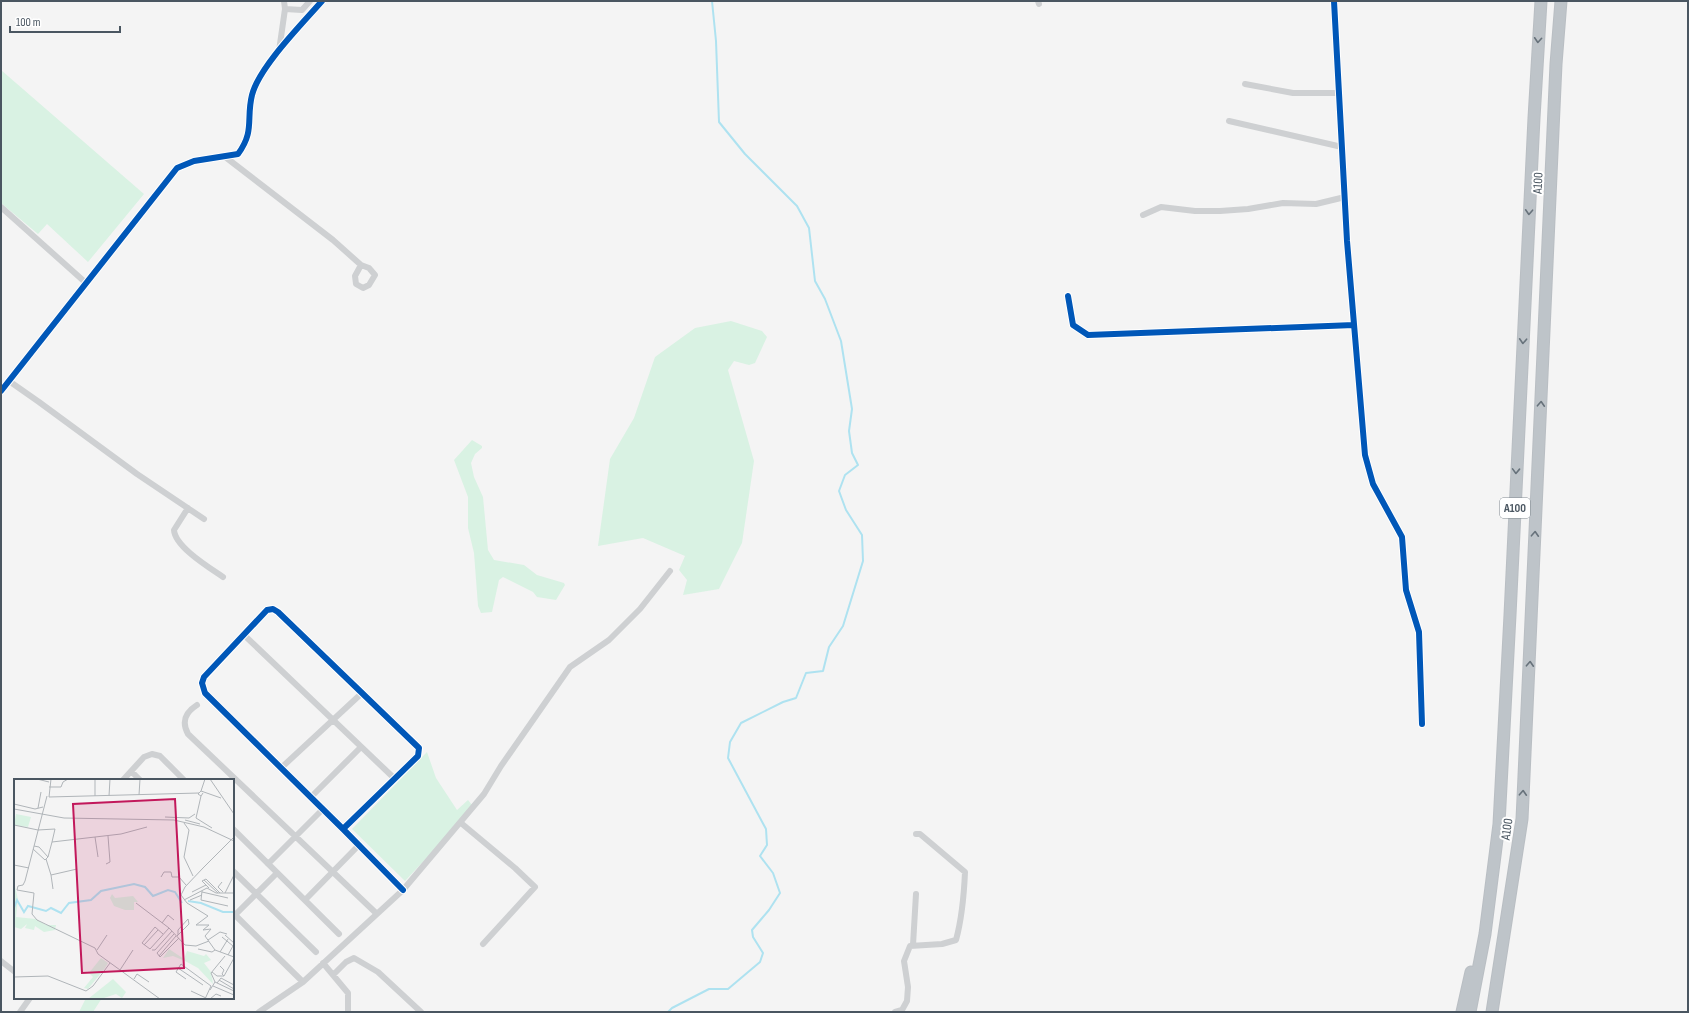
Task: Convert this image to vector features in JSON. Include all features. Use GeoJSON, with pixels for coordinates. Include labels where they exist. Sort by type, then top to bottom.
{"type":"FeatureCollection","features":[{"type":"Feature","properties":{"kind":"highway","name":"A100"},"geometry":{"type":"LineString","coordinates":[[1470,1012],[1485,934],[1499,824],[1541,1]]}},
{"type":"Feature","properties":{"kind":"highway","name":"A100"},"geometry":{"type":"LineString","coordinates":[[1492,1012],[1522,819],[1556,80],[1561,1]]}},
{"type":"Feature","properties":{"kind":"highway"},"geometry":{"type":"LineString","coordinates":[[1462,1012],[1481,919],[1502,767]]}},
{"type":"Feature","properties":{"kind":"highway"},"geometry":{"type":"LineString","coordinates":[[1497,1012],[1514,901],[1522,819]]}},
{"type":"Feature","properties":{"kind":"street"},"geometry":{"type":"LineString","coordinates":[[279,51],[285,9],[284,1]]}},
{"type":"Feature","properties":{"kind":"street"},"geometry":{"type":"LineString","coordinates":[[285,9],[302,10],[310,1]]}},
{"type":"Feature","properties":{"kind":"street"},"geometry":{"type":"LineString","coordinates":[[1,391],[177,168],[194,161],[238,154],[246,143],[250,126],[252,95],[262,73],[322,1]]}},
{"type":"Feature","properties":{"kind":"street"},"geometry":{"type":"LineString","coordinates":[[1334,1],[1345,197],[1365,455],[1373,484],[1402,537],[1406,590],[1419,632],[1422,724]]}},
{"type":"Feature","properties":{"kind":"street"},"geometry":{"type":"LineString","coordinates":[[1245,84],[1293,93],[1339,93]]}},
{"type":"Feature","properties":{"kind":"street"},"geometry":{"type":"LineString","coordinates":[[1229,121],[1342,147]]}},
{"type":"Feature","properties":{"kind":"street"},"geometry":{"type":"LineString","coordinates":[[224,156],[333,240],[361,265]]}},
{"type":"Feature","properties":{"kind":"street"},"geometry":{"type":"LineString","coordinates":[[1143,215],[1161,207],[1195,211],[1220,211],[1248,209],[1283,203],[1316,204],[1345,197]]}},
{"type":"Feature","properties":{"kind":"street"},"geometry":{"type":"LineString","coordinates":[[1,207],[86,283]]}},
{"type":"Feature","properties":{"kind":"street"},"geometry":{"type":"LineString","coordinates":[[1068,296],[1073,325],[1088,335],[1354,325]]}},
{"type":"Feature","properties":{"kind":"street"},"geometry":{"type":"LineString","coordinates":[[9,381],[137,474],[204,518]]}},
{"type":"Feature","properties":{"kind":"street"},"geometry":{"type":"LineString","coordinates":[[188,508],[174,530],[178,541],[197,558],[223,577]]}},
{"type":"Feature","properties":{"kind":"street"},"geometry":{"type":"LineString","coordinates":[[259,1012],[303,982],[403,890],[484,794],[501,766],[570,667],[609,640],[640,609],[670,571]]}},
{"type":"Feature","properties":{"kind":"street"},"geometry":{"type":"LineString","coordinates":[[343,829],[418,756],[419,748],[276,610],[270,609],[264,612],[204,677],[202,683],[203,690],[403,890]]}},
{"type":"Feature","properties":{"kind":"street"},"geometry":{"type":"LineString","coordinates":[[243,634],[395,779]]}},
{"type":"Feature","properties":{"kind":"street"},"geometry":{"type":"LineString","coordinates":[[282,768],[362,693]]}},
{"type":"Feature","properties":{"kind":"street"},"geometry":{"type":"LineString","coordinates":[[197,705],[190,710],[186,716],[185,727],[188,734],[377,914]]}},
{"type":"Feature","properties":{"kind":"street"},"geometry":{"type":"LineString","coordinates":[[311,797],[361,747]]}},
{"type":"Feature","properties":{"kind":"street"},"geometry":{"type":"LineString","coordinates":[[124,779],[146,755],[154,754],[160,756],[183,779]]}},
{"type":"Feature","properties":{"kind":"street"},"geometry":{"type":"LineString","coordinates":[[131,771],[139,779]]}},
{"type":"Feature","properties":{"kind":"street"},"geometry":{"type":"LineString","coordinates":[[268,864],[323,809]]}},
{"type":"Feature","properties":{"kind":"street"},"geometry":{"type":"LineString","coordinates":[[461,823],[515,868],[535,887],[483,944]]}},
{"type":"Feature","properties":{"kind":"street"},"geometry":{"type":"LineString","coordinates":[[234,831],[339,934]]}},
{"type":"Feature","properties":{"kind":"street"},"geometry":{"type":"LineString","coordinates":[[895,1012],[902,1010],[907,1001],[908,987],[904,961],[910,946],[942,944],[956,940],[959,928],[965,872],[920,834],[916,834]]}},
{"type":"Feature","properties":{"kind":"street"},"geometry":{"type":"LineString","coordinates":[[305,900],[359,845]]}},
{"type":"Feature","properties":{"kind":"street"},"geometry":{"type":"LineString","coordinates":[[234,871],[316,952]]}},
{"type":"Feature","properties":{"kind":"street"},"geometry":{"type":"LineString","coordinates":[[277,873],[234,914],[303,982]]}},
{"type":"Feature","properties":{"kind":"street"},"geometry":{"type":"LineString","coordinates":[[913,945],[916,894]]}},
{"type":"Feature","properties":{"kind":"street"},"geometry":{"type":"LineString","coordinates":[[333,975],[346,962],[354,958],[378,972],[421,1012]]}},
{"type":"Feature","properties":{"kind":"street"},"geometry":{"type":"LineString","coordinates":[[1,961],[14,971]]}},
{"type":"Feature","properties":{"kind":"street"},"geometry":{"type":"LineString","coordinates":[[323,963],[348,993],[348,1012]]}},
{"type":"Feature","properties":{"kind":"street"},"geometry":{"type":"LineString","coordinates":[[20,1012],[29,999]]}},
{"type":"Feature","properties":{"kind":"green space"},"geometry":{"type":"Polygon","coordinates":[[[1,70],[144,194],[88,262],[47,224],[38,234],[1,203],[1,70]]]}},
{"type":"Feature","properties":{"kind":"green space"},"geometry":{"type":"Polygon","coordinates":[[[731,321],[762,331],[767,337],[755,363],[749,365],[734,361],[728,370],[754,461],[742,543],[719,589],[683,595],[687,580],[679,570],[685,556],[643,538],[598,546],[610,459],[634,418],[655,357],[695,328],[731,321]]]}},
{"type":"Feature","properties":{"kind":"green space"},"geometry":{"type":"Polygon","coordinates":[[[472,440],[482,446],[482,448],[475,454],[471,463],[474,477],[483,497],[488,550],[494,560],[524,565],[537,575],[564,583],[565,585],[556,600],[537,597],[533,592],[503,577],[499,580],[492,612],[481,613],[478,606],[474,553],[468,528],[468,497],[454,460],[472,440]]]}},
{"type":"Feature","properties":{"kind":"green space"},"geometry":{"type":"Polygon","coordinates":[[[427,752],[436,778],[457,810],[468,800],[472,805],[460,822],[405,881],[352,829],[427,752]]]}},
{"type":"Feature","properties":{"kind":"green space"},"geometry":{"type":"Polygon","coordinates":[[[86,999],[101,999],[93,1012],[79,1012],[86,999]]]}},
{"type":"Feature","properties":{"kind":"waterway"},"geometry":{"type":"LineString","coordinates":[[668,1012],[672,1008],[709,989],[728,989],[760,962],[763,953],[753,937],[752,930],[769,910],[780,893],[773,873],[760,856],[767,845],[766,829],[728,758],[730,742],[741,723],[783,702],[796,698],[806,673],[823,671],[829,647],[843,626],[863,561],[862,535],[846,510],[839,491],[845,475],[858,465],[852,453],[849,431],[852,409],[841,341],[825,299],[815,281],[809,228],[797,206],[745,154],[719,122],[716,41],[712,1]]}},
{"type":"Feature","properties":{"kind":"cycle path"},"geometry":{"type":"LineString","coordinates":[[1,391],[177,168],[194,161],[238,154],[247,138],[250,103],[256,84],[282,46],[322,1]]}},
{"type":"Feature","properties":{"kind":"cycle path"},"geometry":{"type":"LineString","coordinates":[[1334,1],[1347,241],[1365,455],[1373,484],[1402,537],[1406,590],[1419,632],[1422,724]]}},
{"type":"Feature","properties":{"kind":"cycle path"},"geometry":{"type":"LineString","coordinates":[[1068,296],[1073,325],[1088,335],[1354,325]]}},
{"type":"Feature","properties":{"kind":"cycle path"},"geometry":{"type":"LineString","coordinates":[[343,829],[418,756],[419,748],[278,612],[273,609],[267,610],[204,677],[202,683],[205,693],[403,890]]}}]}
